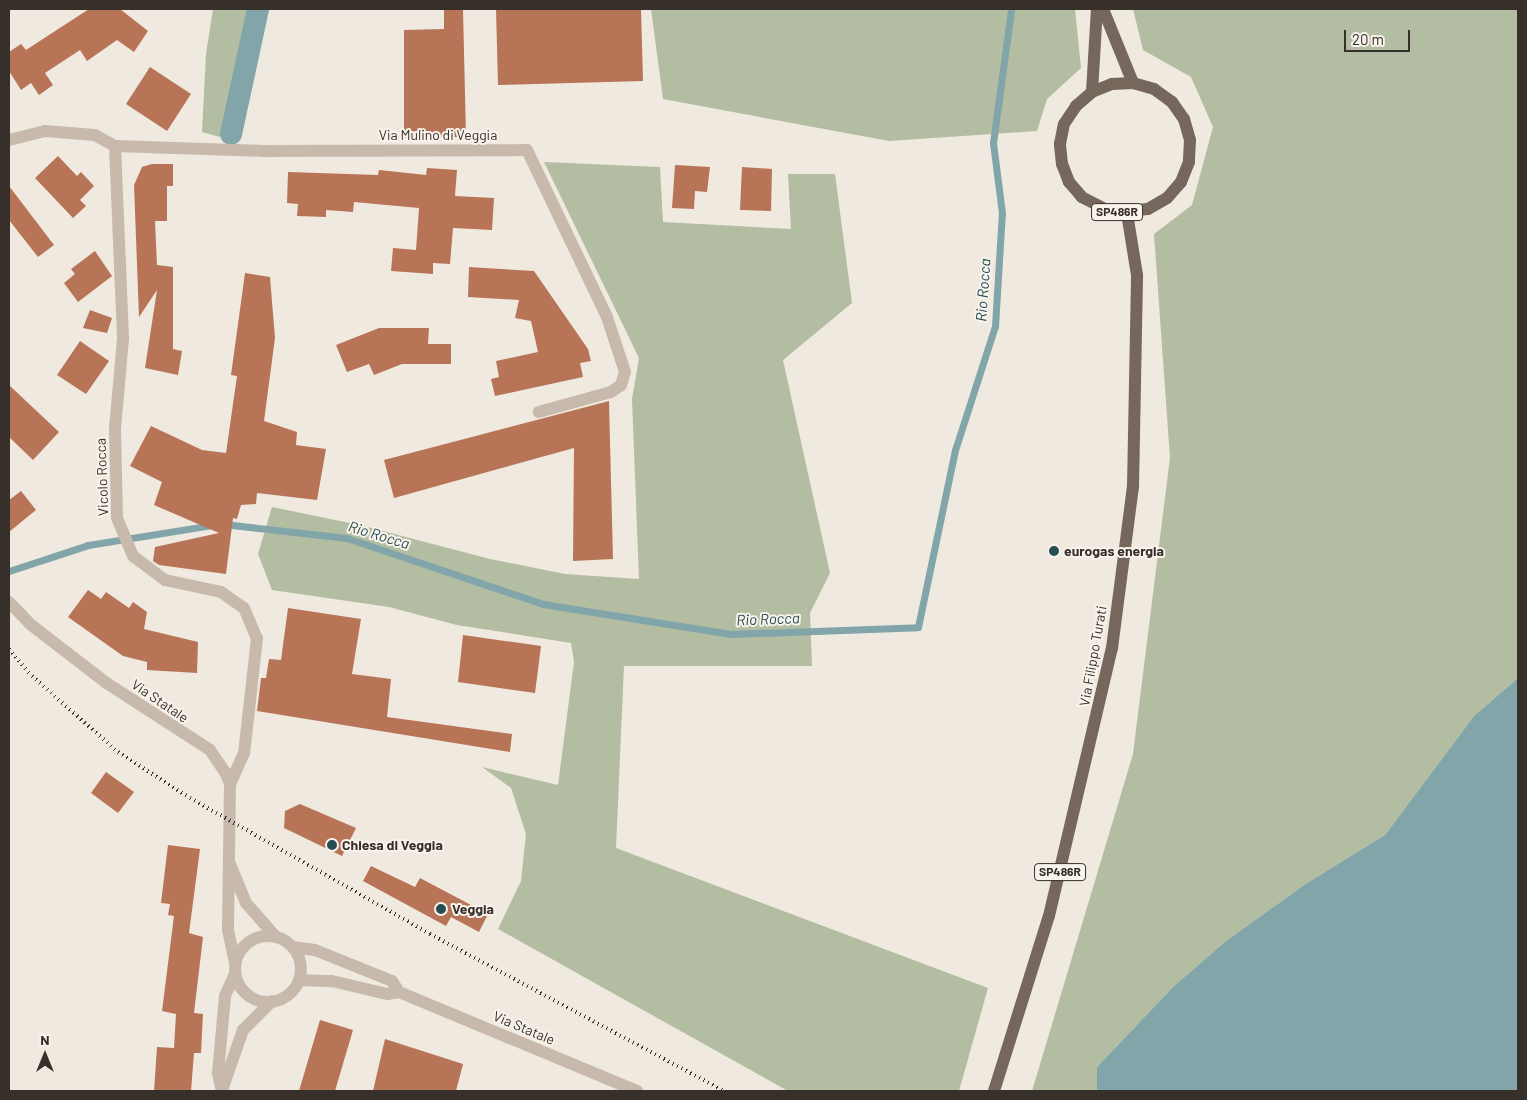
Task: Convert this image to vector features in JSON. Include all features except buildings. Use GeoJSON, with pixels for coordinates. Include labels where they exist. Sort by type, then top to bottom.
{"type":"FeatureCollection","features":[{"type":"Feature","properties":{"kind":"main road"},"geometry":{"type":"LineString","coordinates":[[1092,92],[1097,9]]}},
{"type":"Feature","properties":{"kind":"main road"},"geometry":{"type":"LineString","coordinates":[[1103,9],[1133,83]]}},
{"type":"Feature","properties":{"kind":"main road","name":"SP486R"},"geometry":{"type":"LineString","coordinates":[[1133,83],[1154,89],[1180,114],[1190,140],[1189,162],[1181,182],[1167,198],[1148,209],[1127,213],[1111,212],[1082,197],[1062,164],[1060,144],[1064,124],[1076,106],[1092,92],[1112,84],[1133,83]]}},
{"type":"Feature","properties":{"kind":"main road","name":"Via Filippo Turati"},"geometry":{"type":"LineString","coordinates":[[994,1091],[1049,916],[1112,648],[1133,487],[1137,275],[1127,213]]}},
{"type":"Feature","properties":{"kind":"street","name":"Via Mulino di Veggia"},"geometry":{"type":"LineString","coordinates":[[9,140],[45,131],[95,135],[115,146],[262,151],[527,150],[607,317],[625,372],[621,385],[611,392],[538,412]]}},
{"type":"Feature","properties":{"kind":"street","name":"Vicolo Rocca"},"geometry":{"type":"LineString","coordinates":[[115,146],[123,339],[115,429],[117,518],[133,556],[165,580],[222,592],[244,608],[258,638],[244,754],[230,784]]}},
{"type":"Feature","properties":{"kind":"street","name":"Via Statale"},"geometry":{"type":"LineString","coordinates":[[9,602],[30,624],[105,682],[210,750],[230,784],[227,857],[228,930],[235,969],[241,988],[252,998],[272,1001]]}},
{"type":"Feature","properties":{"kind":"street","name":"Via Statale"},"geometry":{"type":"LineString","coordinates":[[227,857],[246,903],[276,937],[293,947],[315,950],[392,981],[399,992]]}},
{"type":"Feature","properties":{"kind":"street"},"geometry":{"type":"LineString","coordinates":[[222,1091],[218,1072],[225,996],[246,944],[266,936],[276,937]]}},
{"type":"Feature","properties":{"kind":"street"},"geometry":{"type":"LineString","coordinates":[[222,1091],[243,1030],[272,1001],[288,994],[299,980],[300,963],[293,947]]}},
{"type":"Feature","properties":{"kind":"street","name":"Via Statale"},"geometry":{"type":"LineString","coordinates":[[299,980],[332,981],[387,994],[399,992],[637,1091]]}},
{"type":"Feature","properties":{"kind":"green space"},"geometry":{"type":"Polygon","coordinates":[[[213,9],[254,9],[220,137],[202,132],[206,54],[213,9]]]}},
{"type":"Feature","properties":{"kind":"green space"},"geometry":{"type":"Polygon","coordinates":[[[651,9],[1075,9],[1081,68],[1047,99],[1037,131],[889,141],[663,99],[651,9]]]}},
{"type":"Feature","properties":{"kind":"green space"},"geometry":{"type":"Polygon","coordinates":[[[1133,9],[1518,9],[1518,678],[1474,716],[1385,835],[1307,883],[1226,941],[1174,986],[1097,1067],[1097,1091],[1032,1091],[1133,754],[1170,458],[1154,234],[1192,205],[1213,127],[1191,77],[1143,50],[1133,9]]]}},
{"type":"Feature","properties":{"kind":"green space"},"geometry":{"type":"Polygon","coordinates":[[[544,162],[660,167],[663,222],[791,229],[788,174],[835,174],[852,303],[783,360],[830,573],[810,613],[812,666],[624,666],[616,848],[988,988],[959,1091],[788,1091],[498,929],[521,881],[526,834],[511,788],[482,767],[558,785],[574,662],[571,643],[457,625],[389,607],[272,590],[258,554],[272,507],[364,526],[490,559],[565,574],[639,579],[632,399],[639,358],[544,162]]]}},
{"type":"Feature","properties":{"kind":"water"},"geometry":{"type":"Polygon","coordinates":[[[1518,678],[1518,1091],[1097,1091],[1097,1067],[1174,986],[1226,941],[1307,883],[1385,835],[1474,716],[1518,678]]]}},
{"type":"Feature","properties":{"kind":"waterway"},"geometry":{"type":"LineString","coordinates":[[231,134],[258,9]]}},
{"type":"Feature","properties":{"kind":"waterway","name":"Rio Rocca"},"geometry":{"type":"LineString","coordinates":[[223,524],[347,538],[543,604],[731,634],[918,627],[955,450],[995,326],[1002,213],[993,143],[1011,9]]}},
{"type":"Feature","properties":{"kind":"waterway","name":"Rio Rocca"},"geometry":{"type":"LineString","coordinates":[[9,571],[88,545],[213,525]]}},
{"type":"Feature","properties":{"kind":"railway"},"geometry":{"type":"LineString","coordinates":[[9,649],[32,676],[118,752],[190,798],[430,934],[724,1091]]}},
{"type":"Feature","properties":{"kind":"place","name":"eurogas energia"},"geometry":{"type":"Point","coordinates":[1054,551]}},
{"type":"Feature","properties":{"kind":"place","name":"Chiesa di Veggia"},"geometry":{"type":"Point","coordinates":[332,845]}},
{"type":"Feature","properties":{"kind":"place","name":"Veggia"},"geometry":{"type":"Point","coordinates":[441,909]}}]}
